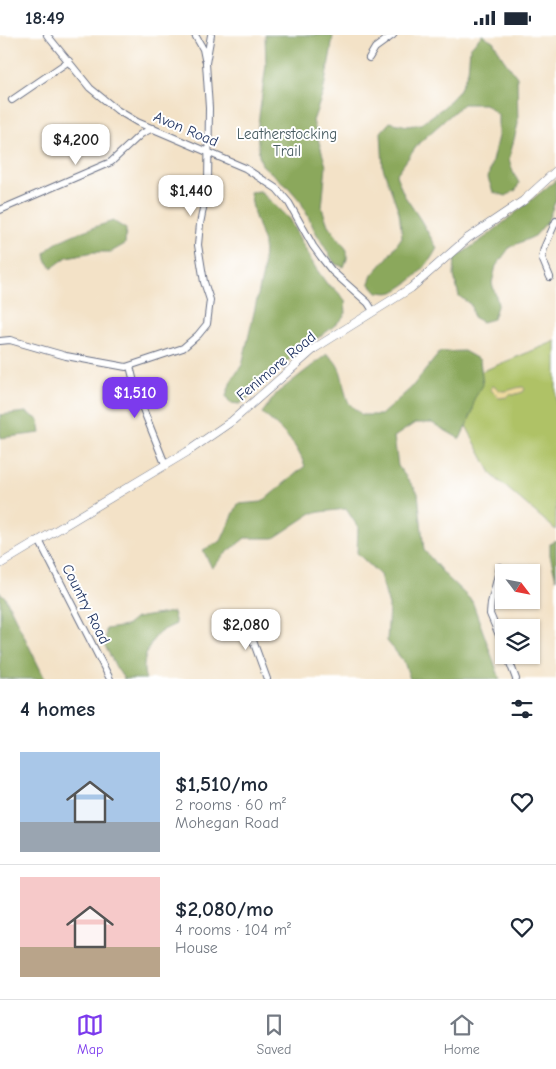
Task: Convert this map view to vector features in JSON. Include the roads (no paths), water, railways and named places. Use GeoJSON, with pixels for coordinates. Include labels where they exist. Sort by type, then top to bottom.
{"type":"FeatureCollection","features":[{"type":"Feature","properties":{"kind":"street","name":"Avon Road"},"geometry":{"type":"LineString","coordinates":[[47,35],[90,88],[124,114],[153,129],[245,168],[277,189],[289,203],[313,246],[332,271],[368,303],[373,311]]}},
{"type":"Feature","properties":{"kind":"street"},"geometry":{"type":"LineString","coordinates":[[0,341],[10,340],[103,364],[126,367],[182,347],[198,335],[207,324],[210,300],[204,282],[198,245],[208,183],[209,108],[206,63],[203,49],[195,35]]}},
{"type":"Feature","properties":{"kind":"street"},"geometry":{"type":"LineString","coordinates":[[206,63],[211,35]]}},
{"type":"Feature","properties":{"kind":"street"},"geometry":{"type":"LineString","coordinates":[[368,58],[374,48],[393,35]]}},
{"type":"Feature","properties":{"kind":"street"},"geometry":{"type":"LineString","coordinates":[[12,100],[69,61]]}},
{"type":"Feature","properties":{"kind":"street"},"geometry":{"type":"LineString","coordinates":[[0,211],[111,162],[141,134],[153,129]]}},
{"type":"Feature","properties":{"kind":"street","name":"Fenimore Road"},"geometry":{"type":"LineString","coordinates":[[0,564],[165,465],[232,421],[316,347],[412,288],[468,238],[523,201],[556,171]]}},
{"type":"Feature","properties":{"kind":"street"},"geometry":{"type":"LineString","coordinates":[[550,277],[542,259],[556,221]]}},
{"type":"Feature","properties":{"kind":"street"},"geometry":{"type":"LineString","coordinates":[[130,366],[137,394],[165,465]]}},
{"type":"Feature","properties":{"kind":"street","name":"Country Road"},"geometry":{"type":"LineString","coordinates":[[39,540],[110,679]]}},
{"type":"Feature","properties":{"kind":"street"},"geometry":{"type":"LineString","coordinates":[[495,587],[490,614],[495,626]]}},
{"type":"Feature","properties":{"kind":"street"},"geometry":{"type":"LineString","coordinates":[[244,616],[267,679]]}},
{"type":"Feature","properties":{"kind":"street"},"geometry":{"type":"LineString","coordinates":[[510,664],[516,679]]}},
{"type":"Feature","properties":{"kind":"park label","name":"Leatherstocking Trail"},"geometry":{"type":"Point","coordinates":[287,142]}}]}
